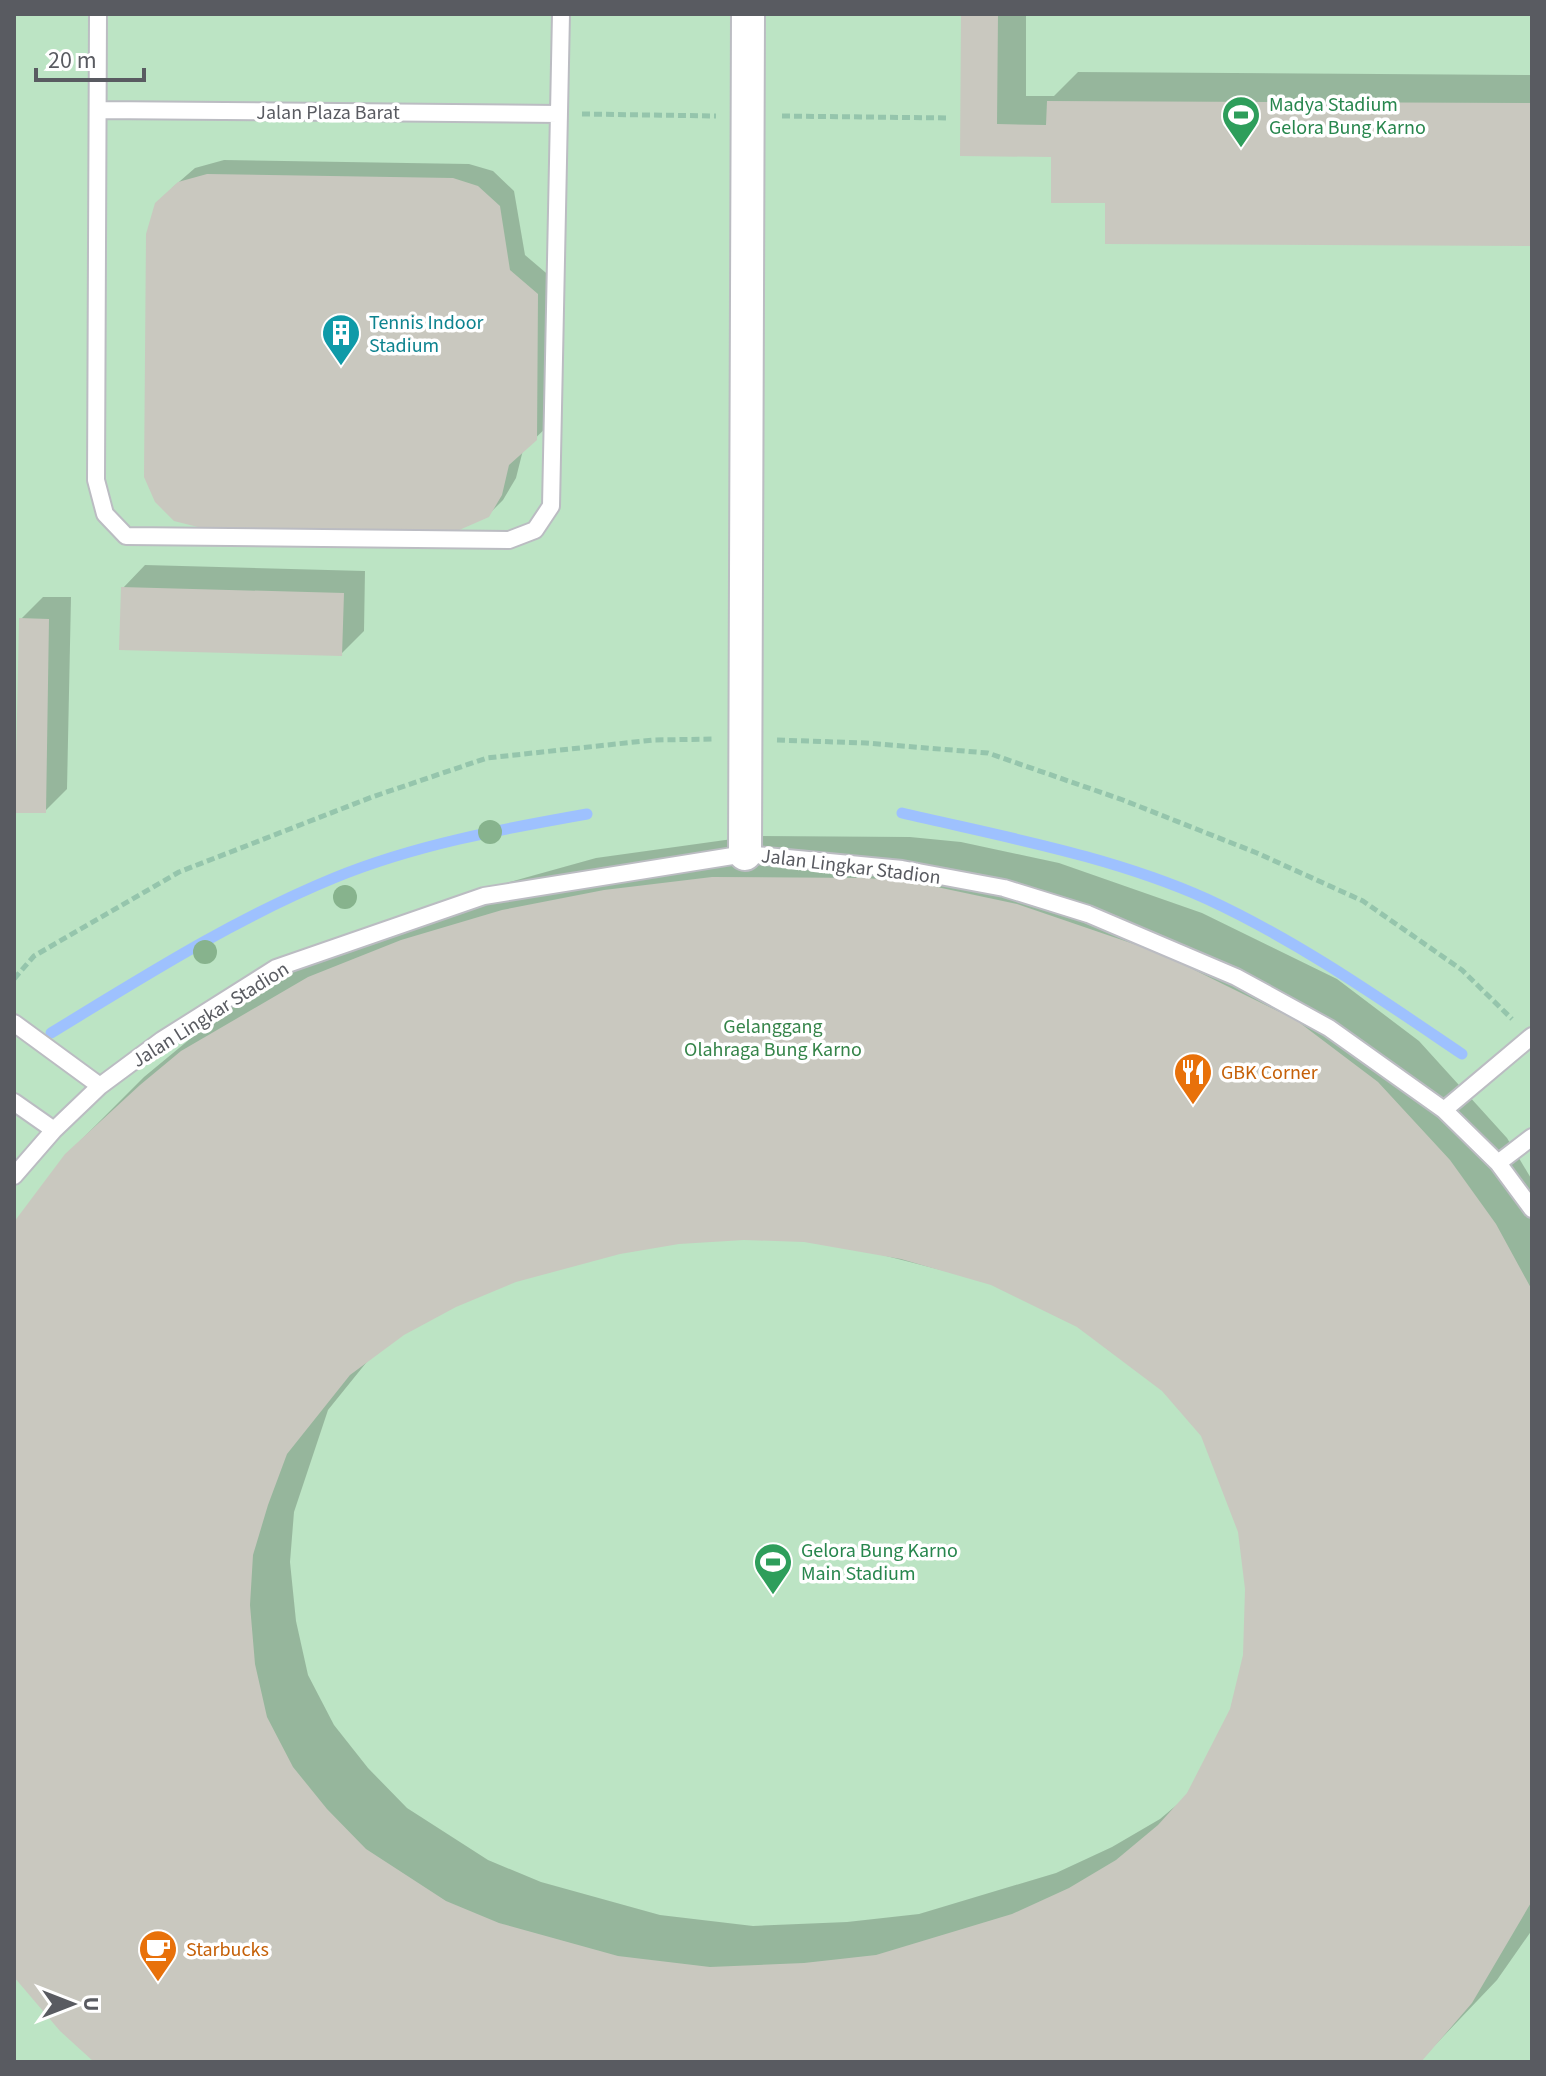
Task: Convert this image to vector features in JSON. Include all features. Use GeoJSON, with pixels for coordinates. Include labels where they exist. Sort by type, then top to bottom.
{"type":"FeatureCollection","features":[{"type":"Feature","properties":{"kind":"street"},"geometry":{"type":"LineString","coordinates":[[745,854],[748,14]]}},
{"type":"Feature","properties":{"kind":"lane"},"geometry":{"type":"LineString","coordinates":[[98,14],[96,480],[105,514],[126,536],[509,540],[535,530],[551,506],[561,14]]}},
{"type":"Feature","properties":{"kind":"lane","name":"Jalan Plaza Barat"},"geometry":{"type":"LineString","coordinates":[[98,110],[559,114]]}},
{"type":"Feature","properties":{"kind":"lane","name":"Jalan Lingkar Stadion"},"geometry":{"type":"LineString","coordinates":[[14,1176],[54,1130],[100,1086],[162,1040],[289,963],[484,896],[745,854],[902,869],[1004,888],[1088,914],[1236,977],[1329,1028],[1444,1110],[1498,1163],[1532,1209]]}},
{"type":"Feature","properties":{"kind":"lane"},"geometry":{"type":"LineString","coordinates":[[14,1023],[100,1086]]}},
{"type":"Feature","properties":{"kind":"lane"},"geometry":{"type":"LineString","coordinates":[[1444,1110],[1532,1036]]}},
{"type":"Feature","properties":{"kind":"lane"},"geometry":{"type":"LineString","coordinates":[[14,1102],[54,1130]]}},
{"type":"Feature","properties":{"kind":"lane"},"geometry":{"type":"LineString","coordinates":[[1498,1163],[1532,1137]]}},
{"type":"Feature","properties":{"kind":"green space","name":"Gelanggang Olahraga Bung Karno"},"geometry":{"type":"Polygon","coordinates":[[[14,14],[1532,14],[1532,2062],[14,2062],[14,14]]]}},
{"type":"Feature","properties":{"kind":"building"},"geometry":{"type":"Polygon","coordinates":[[[961,14],[998,14],[997,124],[1046,125],[1047,101],[1532,103],[1532,246],[1105,244],[1105,203],[1051,203],[1051,157],[960,156],[961,14]]]}},
{"type":"Feature","properties":{"kind":"building","name":"Tennis Indoor Stadium"},"geometry":{"type":"Polygon","coordinates":[[[207,174],[453,178],[478,186],[500,206],[510,270],[538,294],[537,440],[509,465],[502,495],[489,517],[457,531],[202,528],[174,521],[155,502],[144,477],[146,234],[155,203],[178,182],[207,174]]]}},
{"type":"Feature","properties":{"kind":"building"},"geometry":{"type":"Polygon","coordinates":[[[121,587],[344,593],[342,656],[119,650],[121,587]]]}},
{"type":"Feature","properties":{"kind":"building"},"geometry":{"type":"Polygon","coordinates":[[[19,618],[49,619],[46,813],[15,813],[19,618]]]}},
{"type":"Feature","properties":{"kind":"building","name":"Gelora Bung Karno Main Stadium"},"geometry":{"type":"Polygon","coordinates":[[[712,877],[867,878],[918,883],[1017,904],[1160,953],[1296,1020],[1378,1082],[1450,1160],[1496,1224],[1532,1290],[1532,1901],[1472,2003],[1421,2062],[94,2062],[60,2031],[14,1977],[14,1222],[65,1154],[140,1085],[181,1051],[308,977],[401,940],[502,910],[604,890],[712,877]],[[744,1240],[679,1244],[620,1254],[516,1282],[456,1307],[404,1335],[350,1375],[287,1454],[253,1555],[250,1605],[255,1664],[267,1717],[293,1767],[327,1809],[366,1849],[446,1901],[499,1923],[618,1956],[710,1967],[804,1963],[876,1955],[1012,1914],[1069,1888],[1116,1860],[1158,1825],[1187,1793],[1230,1709],[1243,1655],[1245,1589],[1238,1532],[1201,1436],[1162,1391],[1077,1327],[991,1285],[901,1259],[804,1242],[744,1240]]]}},
{"type":"Feature","properties":{"kind":"waterway"},"geometry":{"type":"LineString","coordinates":[[902,813],[1095,859],[1207,899],[1306,952],[1462,1054]]}},
{"type":"Feature","properties":{"kind":"waterway"},"geometry":{"type":"LineString","coordinates":[[51,1033],[225,930],[334,878],[427,847],[587,814]]}},
{"type":"Feature","properties":{"kind":"place","name":"Madya Stadium Gelora Bung Karno"},"geometry":{"type":"Point","coordinates":[1241,149]}},
{"type":"Feature","properties":{"kind":"place","name":"Tennis Indoor Stadium"},"geometry":{"type":"Point","coordinates":[341,367]}},
{"type":"Feature","properties":{"kind":"place","name":"GBK Corner"},"geometry":{"type":"Point","coordinates":[1193,1106]}},
{"type":"Feature","properties":{"kind":"place","name":"Gelora Bung Karno Main Stadium"},"geometry":{"type":"Point","coordinates":[773,1596]}},
{"type":"Feature","properties":{"kind":"place","name":"Starbucks"},"geometry":{"type":"Point","coordinates":[158,1983]}}]}
